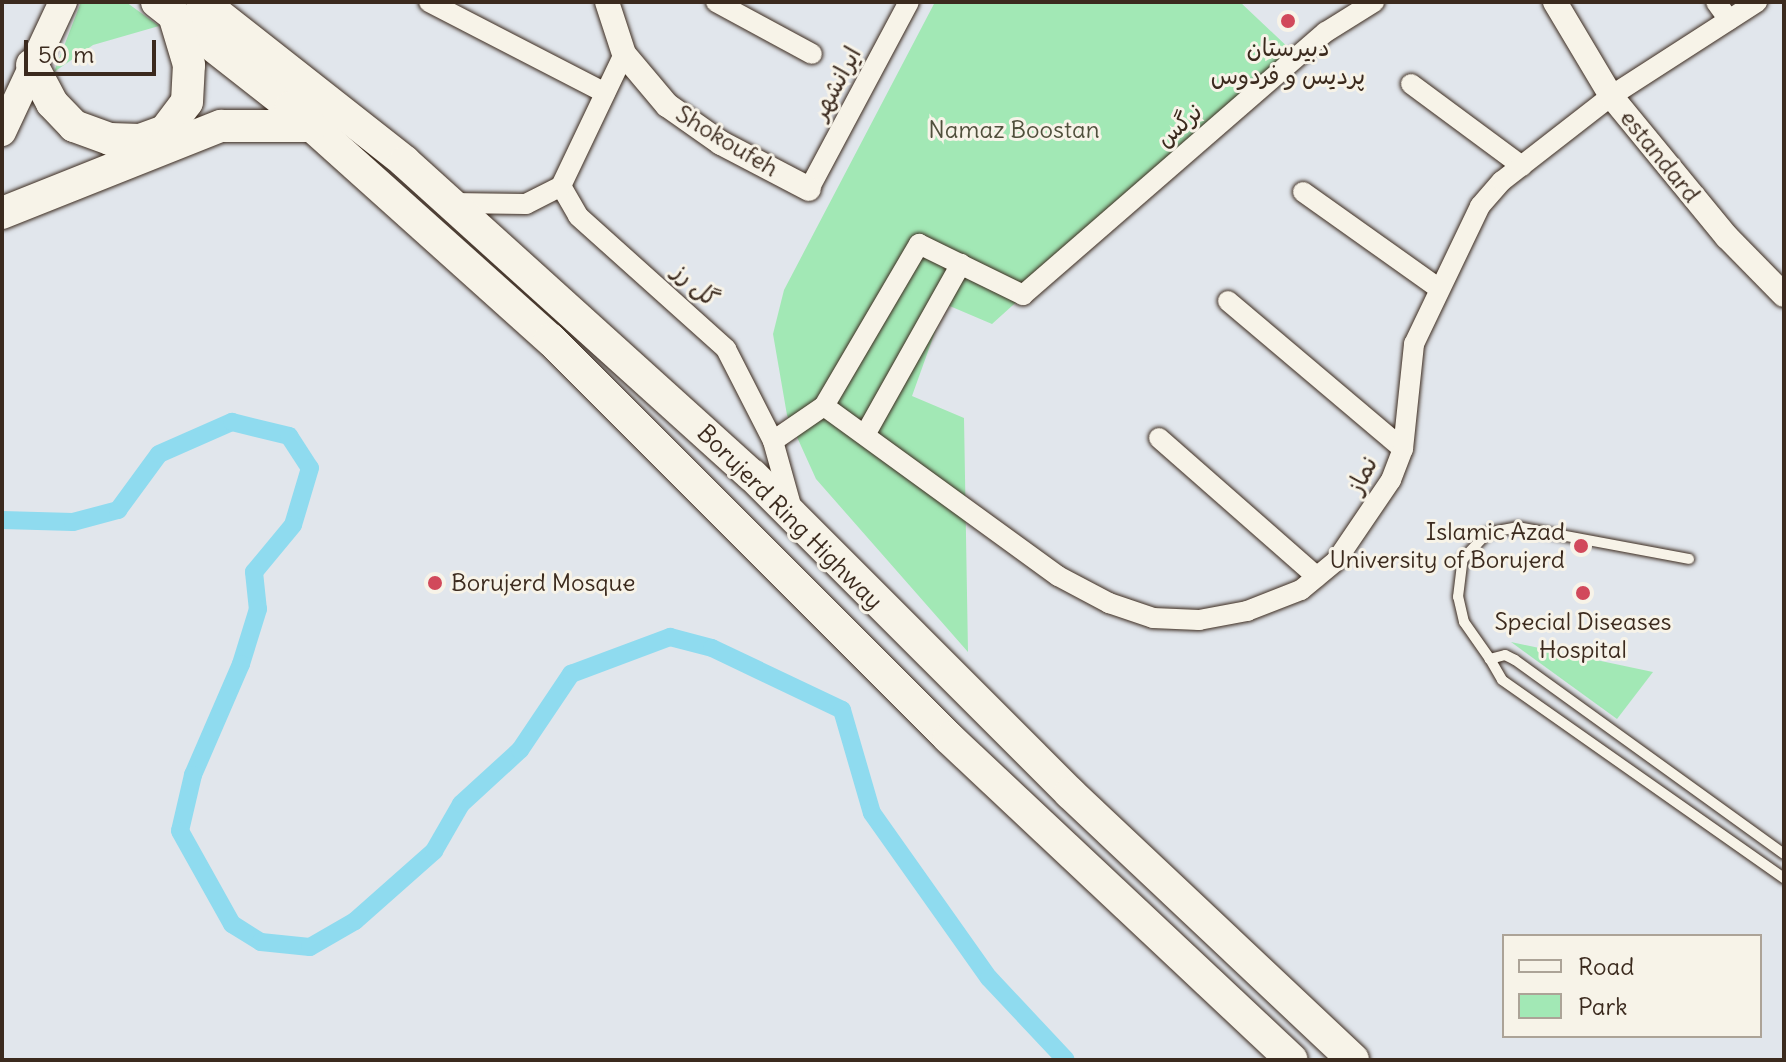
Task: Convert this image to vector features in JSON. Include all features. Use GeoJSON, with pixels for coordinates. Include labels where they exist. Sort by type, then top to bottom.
{"type":"FeatureCollection","features":[{"type":"Feature","properties":{"kind":"highway"},"geometry":{"type":"LineString","coordinates":[[32,65],[52,103],[74,126],[110,139],[140,140],[165,131],[187,102],[189,65],[178,6]]}},
{"type":"Feature","properties":{"kind":"highway","name":"Borujerd Ring Highway"},"geometry":{"type":"LineString","coordinates":[[178,6],[236,16],[450,202],[794,517],[1082,805],[1353,1060]]}},
{"type":"Feature","properties":{"kind":"highway","name":"Borujerd Ring Highway"},"geometry":{"type":"LineString","coordinates":[[178,6],[550,339],[949,738],[1292,1060]]}},
{"type":"Feature","properties":{"kind":"highway"},"geometry":{"type":"LineString","coordinates":[[2,213],[221,126],[311,126]]}},
{"type":"Feature","properties":{"kind":"main road"},"geometry":{"type":"LineString","coordinates":[[7,122],[63,2]]}},
{"type":"Feature","properties":{"kind":"street"},"geometry":{"type":"LineString","coordinates":[[429,2],[605,93]]}},
{"type":"Feature","properties":{"kind":"street","name":"Shokoufeh"},"geometry":{"type":"LineString","coordinates":[[607,2],[624,54],[667,105],[721,143],[809,189]]}},
{"type":"Feature","properties":{"kind":"street"},"geometry":{"type":"LineString","coordinates":[[716,2],[812,54]]}},
{"type":"Feature","properties":{"kind":"street","name":"ایرانشهر"},"geometry":{"type":"LineString","coordinates":[[809,189],[909,2]]}},
{"type":"Feature","properties":{"kind":"street","name":"نرگس"},"geometry":{"type":"LineString","coordinates":[[961,264],[1023,295],[1326,32],[1374,2]]}},
{"type":"Feature","properties":{"kind":"street","name":"estandard"},"geometry":{"type":"LineString","coordinates":[[1555,2],[1611,96],[1727,237],[1784,295]]}},
{"type":"Feature","properties":{"kind":"street"},"geometry":{"type":"LineString","coordinates":[[1716,2],[1729,20]]}},
{"type":"Feature","properties":{"kind":"street","name":"نماز"},"geometry":{"type":"LineString","coordinates":[[824,406],[866,433],[1058,576],[1109,603],[1153,618],[1199,620],[1247,611],[1301,590],[1336,561],[1369,518],[1403,449],[1414,344],[1438,288],[1480,206],[1522,166],[1611,96],[1757,2]]}},
{"type":"Feature","properties":{"kind":"street"},"geometry":{"type":"LineString","coordinates":[[450,202],[526,204],[561,186],[624,54]]}},
{"type":"Feature","properties":{"kind":"street"},"geometry":{"type":"LineString","coordinates":[[1411,84],[1522,166]]}},
{"type":"Feature","properties":{"kind":"street","name":"گل رز"},"geometry":{"type":"LineString","coordinates":[[561,186],[578,216],[726,349],[773,441],[794,517]]}},
{"type":"Feature","properties":{"kind":"street"},"geometry":{"type":"LineString","coordinates":[[1303,192],[1438,288]]}},
{"type":"Feature","properties":{"kind":"street"},"geometry":{"type":"LineString","coordinates":[[773,441],[824,406],[919,244],[961,264],[866,433]]}},
{"type":"Feature","properties":{"kind":"street"},"geometry":{"type":"LineString","coordinates":[[1228,301],[1403,449]]}},
{"type":"Feature","properties":{"kind":"street"},"geometry":{"type":"LineString","coordinates":[[1159,438],[1317,577]]}},
{"type":"Feature","properties":{"kind":"lane"},"geometry":{"type":"LineString","coordinates":[[1689,559],[1518,527],[1478,537],[1463,559],[1458,597],[1464,622],[1502,680],[1784,878]]}},
{"type":"Feature","properties":{"kind":"lane"},"geometry":{"type":"LineString","coordinates":[[1490,659],[1505,655],[1515,660],[1784,854]]}},
{"type":"Feature","properties":{"kind":"green space"},"geometry":{"type":"Polygon","coordinates":[[[81,2],[126,2],[159,26],[93,45],[54,72],[81,2]]]}},
{"type":"Feature","properties":{"kind":"green space","name":"Namaz Boostan"},"geometry":{"type":"Polygon","coordinates":[[[935,2],[1240,2],[1293,52],[992,324],[945,304],[912,396],[964,418],[968,652],[816,479],[787,415],[773,334],[784,290],[935,2]]]}},
{"type":"Feature","properties":{"kind":"green space"},"geometry":{"type":"Polygon","coordinates":[[[1511,642],[1653,672],[1617,719],[1511,642]]]}},
{"type":"Feature","properties":{"kind":"waterway"},"geometry":{"type":"LineString","coordinates":[[2,520],[73,522],[118,510],[159,454],[232,422],[289,436],[310,468],[293,525],[254,572],[258,609],[241,664],[193,775],[180,831],[232,924],[261,942],[310,947],[355,921],[434,851],[461,804],[520,750],[571,674],[670,637],[712,648],[842,710],[872,813],[989,978],[1066,1060]]}},
{"type":"Feature","properties":{"kind":"place","name":"دبیرستان پردیس و فردوس"},"geometry":{"type":"Point","coordinates":[1288,21]}},
{"type":"Feature","properties":{"kind":"place","name":"Islamic Azad University of Borujerd"},"geometry":{"type":"Point","coordinates":[1581,546]}},
{"type":"Feature","properties":{"kind":"place","name":"Borujerd Mosque"},"geometry":{"type":"Point","coordinates":[435,583]}},
{"type":"Feature","properties":{"kind":"place","name":"Special Diseases Hospital"},"geometry":{"type":"Point","coordinates":[1583,593]}}]}
